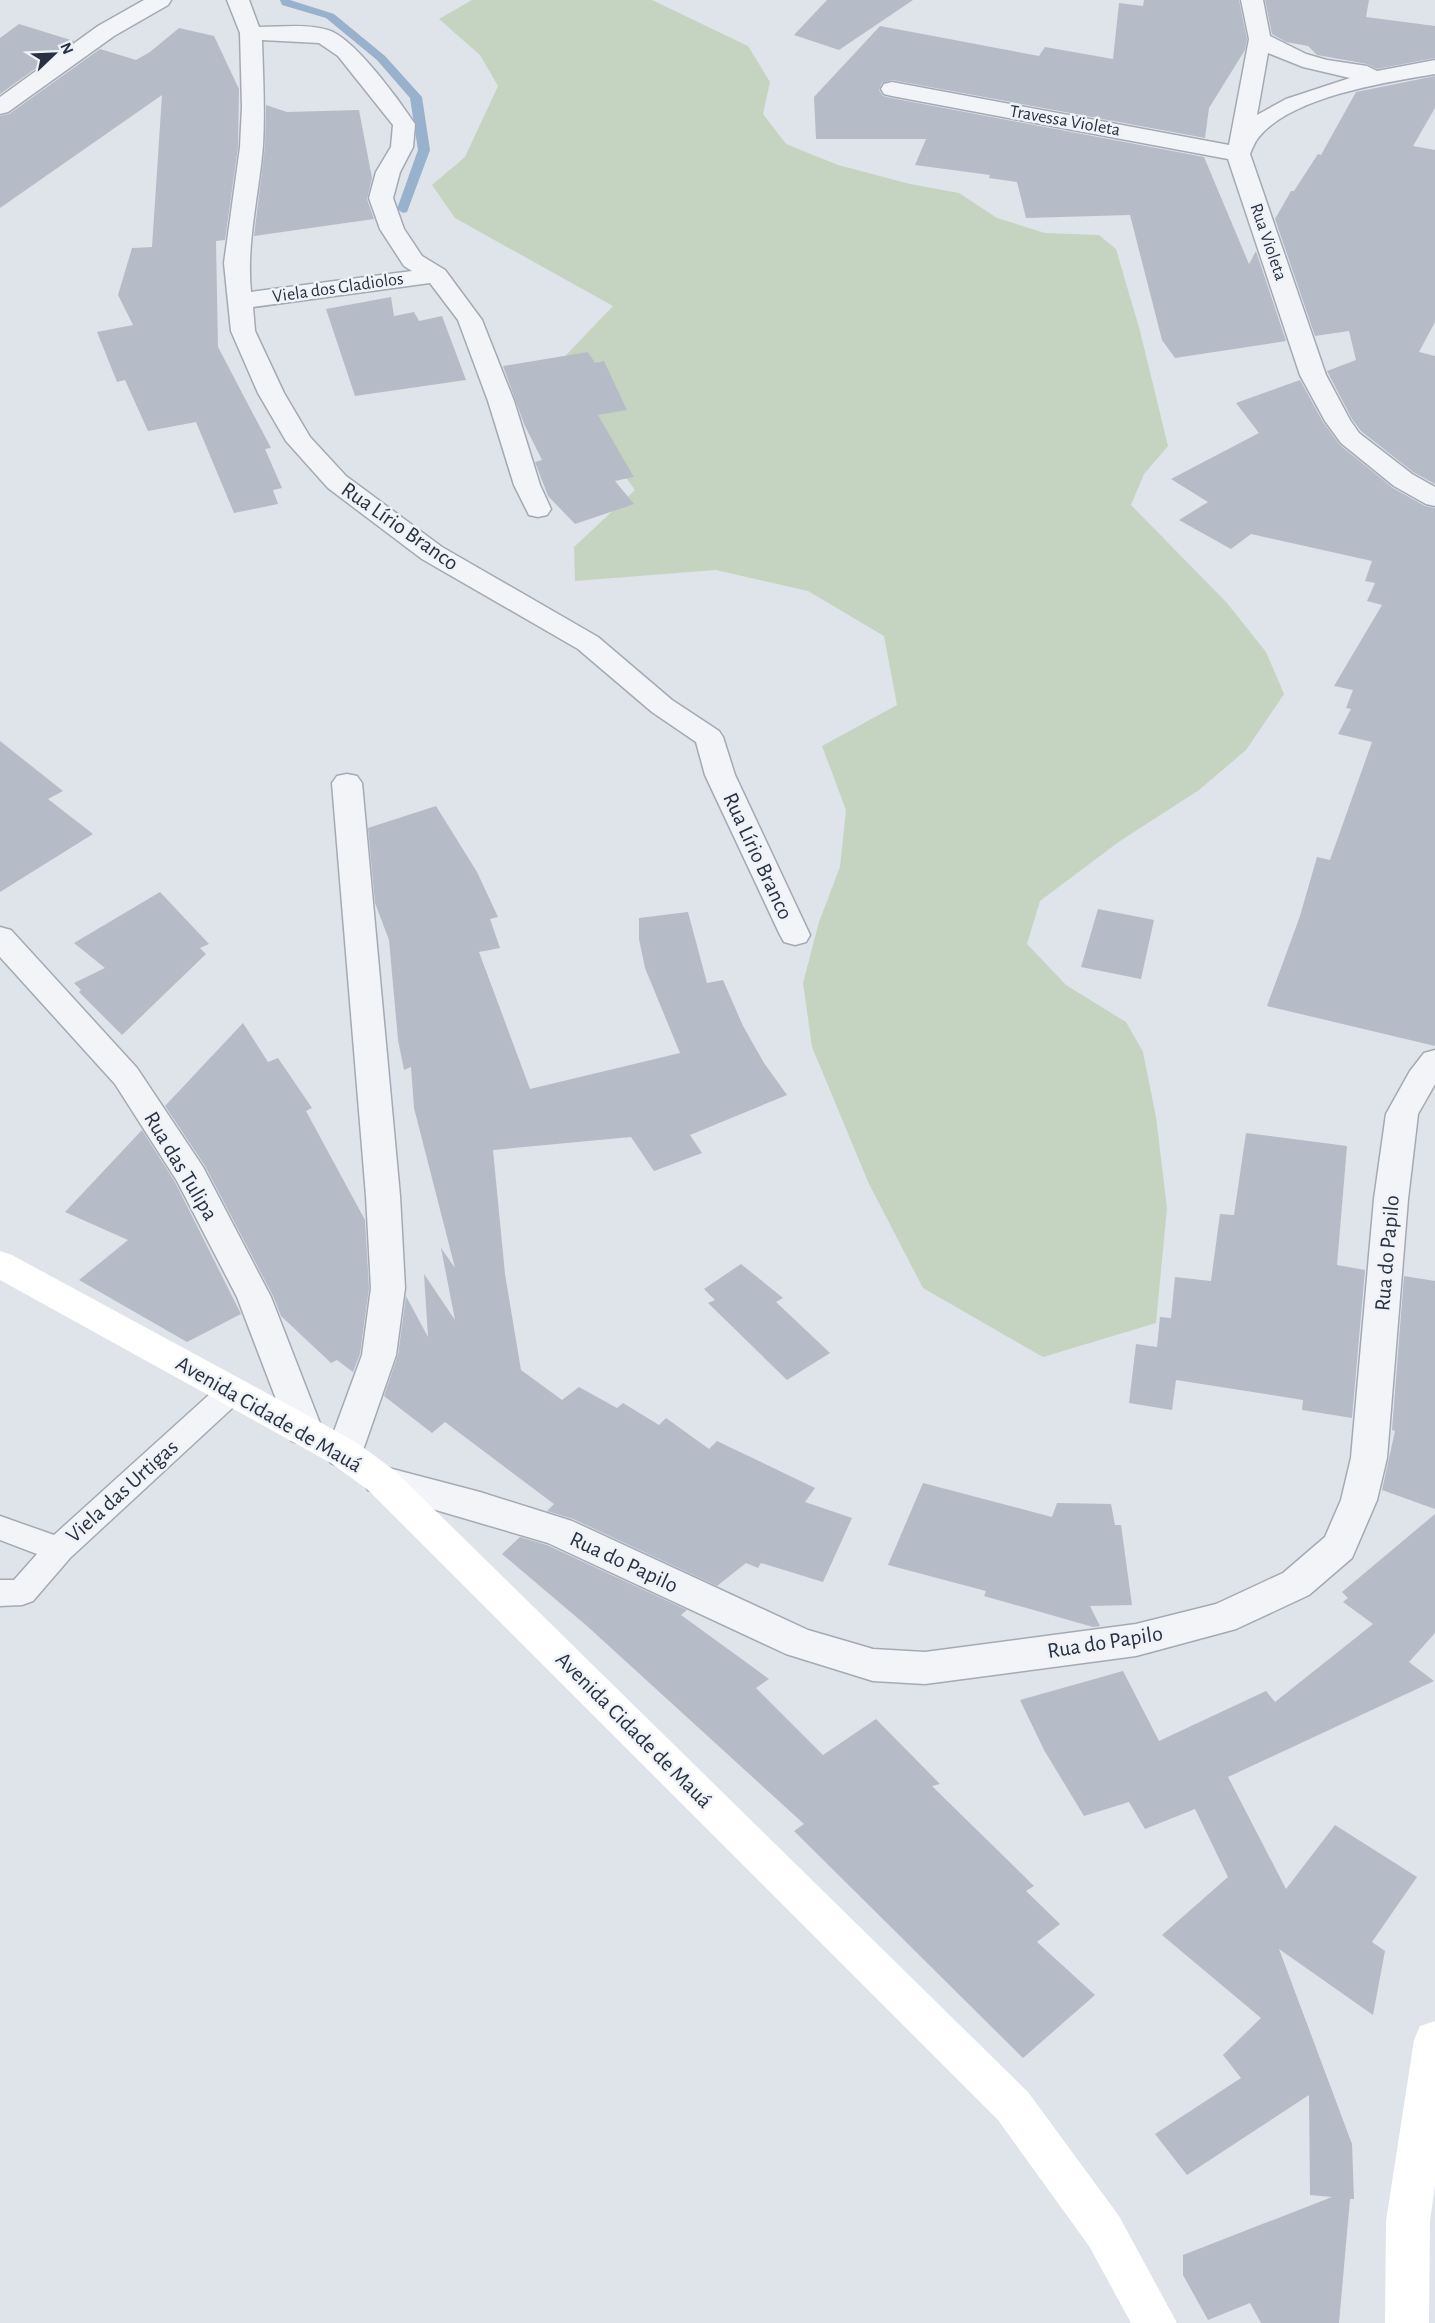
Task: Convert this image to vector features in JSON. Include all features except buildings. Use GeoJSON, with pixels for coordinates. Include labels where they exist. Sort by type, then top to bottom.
{"type":"FeatureCollection","features":[{"type":"Feature","properties":{"kind":"street"},"geometry":{"type":"LineString","coordinates":[[0,107],[106,31],[159,0]]}},
{"type":"Feature","properties":{"kind":"street","name":"Rua Lírio Branco"},"geometry":{"type":"LineString","coordinates":[[238,0],[251,33],[253,108],[251,147],[236,263],[243,331],[271,393],[299,441],[337,482],[432,553],[588,643],[662,706],[709,737],[720,775],[795,935]]}},
{"type":"Feature","properties":{"kind":"street"},"geometry":{"type":"LineString","coordinates":[[1239,150],[1260,39],[1252,0]]}},
{"type":"Feature","properties":{"kind":"street"},"geometry":{"type":"LineString","coordinates":[[251,33],[325,37],[346,51],[404,124],[402,147],[388,171],[381,198],[392,229],[413,261],[436,275],[470,320],[501,401],[527,485],[538,509]]}},
{"type":"Feature","properties":{"kind":"street"},"geometry":{"type":"LineString","coordinates":[[1260,39],[1278,51],[1304,62],[1387,76],[1435,78]]}},
{"type":"Feature","properties":{"kind":"street"},"geometry":{"type":"LineString","coordinates":[[1239,150],[1266,118],[1299,101],[1336,87],[1435,67]]}},
{"type":"Feature","properties":{"kind":"street","name":"Travessa Violeta"},"geometry":{"type":"LineString","coordinates":[[892,89],[1239,150]]}},
{"type":"Feature","properties":{"kind":"street","name":"Rua Violeta"},"geometry":{"type":"LineString","coordinates":[[1239,150],[1313,375],[1338,421],[1350,438],[1403,480],[1435,498]]}},
{"type":"Feature","properties":{"kind":"street","name":"Viela dos Gladiolos"},"geometry":{"type":"LineString","coordinates":[[240,302],[436,275]]}},
{"type":"Feature","properties":{"kind":"street"},"geometry":{"type":"LineString","coordinates":[[344,1454],[379,1355],[388,1288],[383,1196],[347,783]]}},
{"type":"Feature","properties":{"kind":"street","name":"Rua das Tulipa"},"geometry":{"type":"LineString","coordinates":[[0,937],[126,1076],[191,1176],[254,1297],[305,1431]]}},
{"type":"Feature","properties":{"kind":"street","name":"Rua do Papilo"},"geometry":{"type":"LineString","coordinates":[[381,1480],[480,1507],[559,1532],[799,1644],[873,1665],[925,1668],[1136,1640],[1223,1618],[1296,1584],[1331,1555],[1339,1547],[1359,1500],[1368,1458],[1391,1199],[1402,1114],[1421,1079],[1435,1061]]}},
{"type":"Feature","properties":{"kind":"street","name":"Avenida Cidade de Mauá"},"geometry":{"type":"LineString","coordinates":[[0,1264],[305,1431],[344,1454],[381,1480],[1013,2106],[1104,2231],[1155,2323]]}},
{"type":"Feature","properties":{"kind":"street"},"geometry":{"type":"LineString","coordinates":[[1407,2323],[1408,2221],[1435,2040]]}},
{"type":"Feature","properties":{"kind":"lane","name":"Viela das Urtigas"},"geometry":{"type":"LineString","coordinates":[[0,1528],[59,1549],[232,1391]]}},
{"type":"Feature","properties":{"kind":"lane"},"geometry":{"type":"LineString","coordinates":[[0,1593],[22,1592],[59,1549]]}},
{"type":"Feature","properties":{"kind":"green space"},"geometry":{"type":"Polygon","coordinates":[[[472,0],[652,0],[748,46],[770,82],[763,114],[786,144],[838,165],[910,184],[959,193],[997,218],[1045,233],[1099,235],[1116,249],[1140,331],[1168,446],[1144,474],[1131,505],[1227,603],[1266,652],[1284,694],[1246,750],[1199,790],[1120,841],[1040,901],[1027,944],[1066,985],[1126,1022],[1143,1052],[1156,1117],[1167,1208],[1156,1323],[1043,1357],[923,1288],[869,1184],[812,1047],[803,983],[819,922],[840,867],[846,810],[822,746],[897,705],[884,636],[808,591],[716,570],[575,581],[574,547],[635,490],[585,421],[546,376],[613,306],[455,218],[432,185],[465,157],[498,86],[480,55],[439,19],[472,0]]]}},
{"type":"Feature","properties":{"kind":"waterway"},"geometry":{"type":"LineString","coordinates":[[285,0],[286,3],[330,16],[381,58],[416,97],[424,150],[403,209]]}}]}
